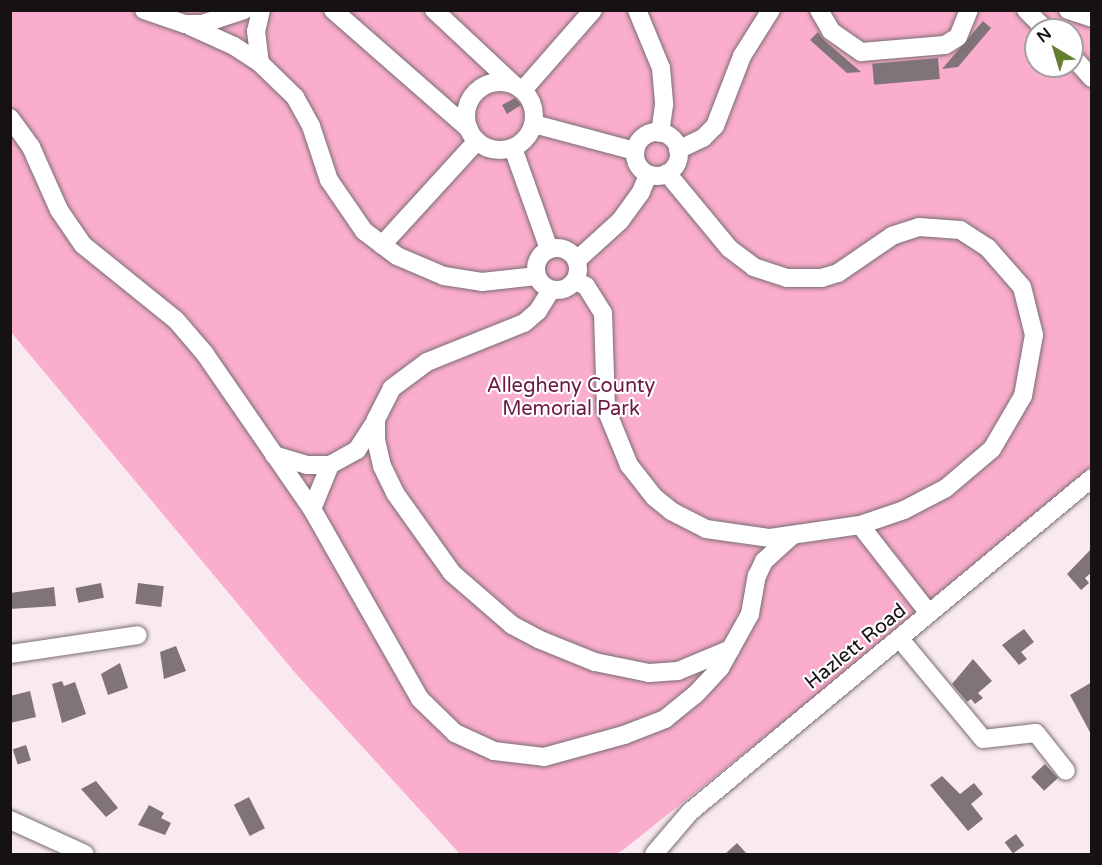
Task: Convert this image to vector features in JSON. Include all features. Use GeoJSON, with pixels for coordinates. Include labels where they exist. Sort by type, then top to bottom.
{"type":"FeatureCollection","features":[{"type":"Feature","properties":{"kind":"street"},"geometry":{"type":"LineString","coordinates":[[144,10],[185,24],[234,46],[260,63],[295,97],[338,196],[364,231],[417,266],[463,280],[537,276],[551,290],[565,289],[575,281],[577,260],[620,221],[641,192],[648,175]]}},
{"type":"Feature","properties":{"kind":"street"},"geometry":{"type":"LineString","coordinates":[[185,24],[221,20],[244,10]]}},
{"type":"Feature","properties":{"kind":"street"},"geometry":{"type":"LineString","coordinates":[[260,63],[256,31],[261,10]]}},
{"type":"Feature","properties":{"kind":"street"},"geometry":{"type":"LineString","coordinates":[[333,10],[473,135],[496,150],[513,147],[527,137],[534,124],[533,107],[518,87],[434,10]]}},
{"type":"Feature","properties":{"kind":"street"},"geometry":{"type":"LineString","coordinates":[[518,87],[593,10]]}},
{"type":"Feature","properties":{"kind":"street"},"geometry":{"type":"LineString","coordinates":[[637,10],[661,68],[664,105],[660,133]]}},
{"type":"Feature","properties":{"kind":"street"},"geometry":{"type":"LineString","coordinates":[[678,150],[703,138],[715,126],[742,56],[771,10]]}},
{"type":"Feature","properties":{"kind":"street"},"geometry":{"type":"LineString","coordinates":[[819,10],[831,31],[861,52],[945,45],[958,37],[969,10]]}},
{"type":"Feature","properties":{"kind":"street"},"geometry":{"type":"LineString","coordinates":[[1068,10],[1092,18]]}},
{"type":"Feature","properties":{"kind":"street"},"geometry":{"type":"LineString","coordinates":[[473,135],[466,112],[475,93],[491,83],[518,87]]}},
{"type":"Feature","properties":{"kind":"street"},"geometry":{"type":"LineString","coordinates":[[10,118],[31,147],[70,229],[95,258],[157,304],[190,335],[312,509],[420,699],[455,733],[494,751],[529,757],[557,755],[649,726],[695,695],[733,648],[750,614],[764,561],[791,537]]}},
{"type":"Feature","properties":{"kind":"street"},"geometry":{"type":"LineString","coordinates":[[534,124],[635,151]]}},
{"type":"Feature","properties":{"kind":"street"},"geometry":{"type":"LineString","coordinates":[[660,133],[670,137],[678,150],[678,160],[667,174],[648,175],[639,167],[635,151],[643,138],[660,133]]}},
{"type":"Feature","properties":{"kind":"street"},"geometry":{"type":"LineString","coordinates":[[382,245],[473,135]]}},
{"type":"Feature","properties":{"kind":"street"},"geometry":{"type":"LineString","coordinates":[[513,147],[549,249]]}},
{"type":"Feature","properties":{"kind":"street"},"geometry":{"type":"LineString","coordinates":[[575,281],[586,286],[603,313],[606,409],[618,445],[639,480],[671,511],[706,529],[746,537],[791,537],[860,525],[904,510],[946,488],[976,465],[1003,434],[1023,396],[1033,354],[1032,317],[1022,287],[988,248],[960,230],[940,226],[920,227],[892,236],[853,265],[822,278],[805,280],[772,274],[754,267],[729,248],[667,174]]}},
{"type":"Feature","properties":{"kind":"street"},"geometry":{"type":"LineString","coordinates":[[537,276],[538,260],[549,249],[564,249],[577,260]]}},
{"type":"Feature","properties":{"kind":"street"},"geometry":{"type":"LineString","coordinates":[[274,455],[306,465],[330,465],[350,455],[365,442],[393,388],[415,369],[524,323],[538,311],[551,290]]}},
{"type":"Feature","properties":{"kind":"street"},"geometry":{"type":"LineString","coordinates":[[376,419],[382,466],[409,517],[452,573],[512,625],[538,639],[595,662],[649,674],[678,671],[733,648]]}},
{"type":"Feature","properties":{"kind":"street"},"geometry":{"type":"LineString","coordinates":[[350,455],[367,457],[382,466]]}},
{"type":"Feature","properties":{"kind":"street"},"geometry":{"type":"LineString","coordinates":[[312,509],[330,465]]}},
{"type":"Feature","properties":{"kind":"street","name":"Hazlett Road"},"geometry":{"type":"LineString","coordinates":[[654,855],[690,812],[1092,478]]}},
{"type":"Feature","properties":{"kind":"street"},"geometry":{"type":"LineString","coordinates":[[860,525],[924,607]]}},
{"type":"Feature","properties":{"kind":"street"},"geometry":{"type":"LineString","coordinates":[[10,654],[138,635]]}},
{"type":"Feature","properties":{"kind":"street"},"geometry":{"type":"LineString","coordinates":[[900,639],[983,740],[1036,733],[1066,771]]}},
{"type":"Feature","properties":{"kind":"street"},"geometry":{"type":"LineString","coordinates":[[10,820],[85,855]]}},
{"type":"Feature","properties":{"kind":"green space","name":"Allegheny County Memorial Park"},"geometry":{"type":"Polygon","coordinates":[[[10,11],[1091,11],[1091,471],[932,604],[623,850],[615,854],[460,854],[297,675],[11,332],[10,11]]]}},
{"type":"Feature","properties":{"kind":"building"},"geometry":{"type":"Polygon","coordinates":[[[983,21],[991,28],[958,67],[942,69],[983,21]]]}},
{"type":"Feature","properties":{"kind":"building"},"geometry":{"type":"Polygon","coordinates":[[[818,32],[861,72],[847,73],[810,40],[818,32]]]}},
{"type":"Feature","properties":{"kind":"building"},"geometry":{"type":"Polygon","coordinates":[[[938,58],[940,79],[874,85],[872,64],[938,58]]]}},
{"type":"Feature","properties":{"kind":"building"},"geometry":{"type":"Polygon","coordinates":[[[515,98],[521,105],[507,114],[502,105],[515,98]]]}},
{"type":"Feature","properties":{"kind":"building"},"geometry":{"type":"Polygon","coordinates":[[[1092,548],[1092,572],[1085,578],[1089,583],[1081,590],[1067,574],[1092,548]]]}},
{"type":"Feature","properties":{"kind":"building"},"geometry":{"type":"Polygon","coordinates":[[[101,583],[104,598],[78,603],[75,588],[101,583]]]}},
{"type":"Feature","properties":{"kind":"building"},"geometry":{"type":"Polygon","coordinates":[[[138,583],[164,586],[161,607],[135,604],[138,583]]]}},
{"type":"Feature","properties":{"kind":"building"},"geometry":{"type":"Polygon","coordinates":[[[54,587],[56,606],[10,609],[10,593],[54,587]]]}},
{"type":"Feature","properties":{"kind":"building"},"geometry":{"type":"Polygon","coordinates":[[[1024,629],[1034,642],[1021,652],[1027,659],[1019,665],[1002,645],[1024,629]]]}},
{"type":"Feature","properties":{"kind":"building"},"geometry":{"type":"Polygon","coordinates":[[[176,646],[186,671],[164,679],[160,652],[176,646]]]}},
{"type":"Feature","properties":{"kind":"building"},"geometry":{"type":"Polygon","coordinates":[[[973,659],[992,681],[978,693],[983,698],[975,704],[971,699],[967,702],[952,684],[973,659]]]}},
{"type":"Feature","properties":{"kind":"building"},"geometry":{"type":"Polygon","coordinates":[[[120,663],[128,688],[108,695],[101,674],[120,663]]]}},
{"type":"Feature","properties":{"kind":"building"},"geometry":{"type":"Polygon","coordinates":[[[62,681],[64,686],[75,682],[86,714],[62,723],[52,684],[62,681]]]}},
{"type":"Feature","properties":{"kind":"building"},"geometry":{"type":"Polygon","coordinates":[[[1092,682],[1092,736],[1070,695],[1092,682]]]}},
{"type":"Feature","properties":{"kind":"building"},"geometry":{"type":"Polygon","coordinates":[[[30,691],[36,717],[10,723],[10,696],[30,691]]]}},
{"type":"Feature","properties":{"kind":"building"},"geometry":{"type":"Polygon","coordinates":[[[26,745],[31,760],[18,765],[13,749],[26,745]]]}},
{"type":"Feature","properties":{"kind":"building"},"geometry":{"type":"Polygon","coordinates":[[[1045,764],[1058,778],[1044,791],[1031,777],[1045,764]]]}},
{"type":"Feature","properties":{"kind":"building"},"geometry":{"type":"Polygon","coordinates":[[[942,776],[960,794],[974,783],[983,794],[971,804],[983,819],[968,831],[930,785],[942,776]]]}},
{"type":"Feature","properties":{"kind":"building"},"geometry":{"type":"Polygon","coordinates":[[[96,781],[118,808],[106,817],[81,789],[96,781]]]}},
{"type":"Feature","properties":{"kind":"building"},"geometry":{"type":"Polygon","coordinates":[[[249,797],[265,828],[250,836],[234,805],[249,797]]]}},
{"type":"Feature","properties":{"kind":"building"},"geometry":{"type":"Polygon","coordinates":[[[149,805],[164,813],[161,818],[171,823],[165,835],[138,825],[149,805]]]}},
{"type":"Feature","properties":{"kind":"building"},"geometry":{"type":"Polygon","coordinates":[[[1016,834],[1024,845],[1013,854],[1005,842],[1016,834]]]}},
{"type":"Feature","properties":{"kind":"building"},"geometry":{"type":"Polygon","coordinates":[[[737,843],[748,855],[724,855],[737,843]]]}}]}
